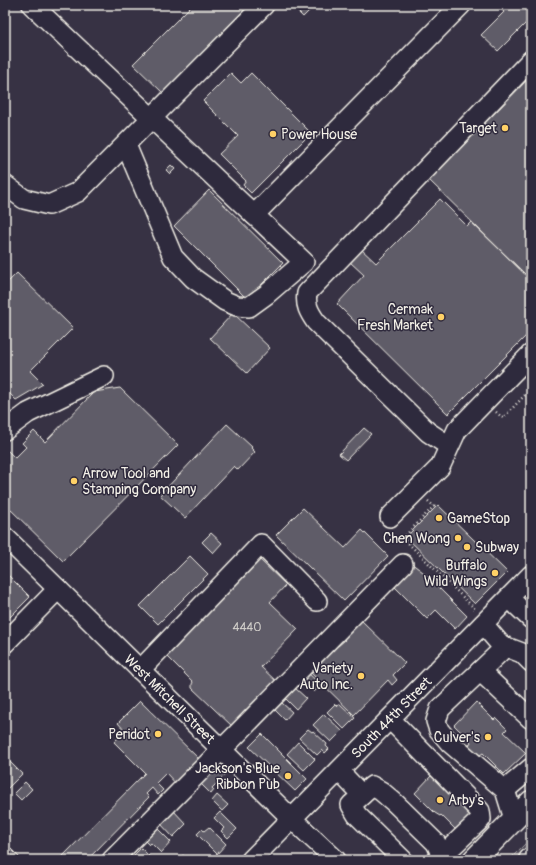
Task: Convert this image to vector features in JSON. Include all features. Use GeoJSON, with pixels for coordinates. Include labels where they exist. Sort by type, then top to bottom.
{"type":"FeatureCollection","features":[{"type":"Feature","properties":{"kind":"main road"},"geometry":{"type":"LineString","coordinates":[[474,860],[531,802]]}},
{"type":"Feature","properties":{"kind":"street"},"geometry":{"type":"LineString","coordinates":[[32,5],[304,262],[267,294],[249,307],[237,306],[225,301],[193,278],[173,257],[126,145]]}},
{"type":"Feature","properties":{"kind":"street"},"geometry":{"type":"LineString","coordinates":[[5,185],[24,199],[49,205],[78,192],[264,5]]}},
{"type":"Feature","properties":{"kind":"street"},"geometry":{"type":"LineString","coordinates":[[254,214],[461,5]]}},
{"type":"Feature","properties":{"kind":"street"},"geometry":{"type":"LineString","coordinates":[[449,446],[428,432],[316,322],[307,308],[307,293],[531,60]]}},
{"type":"Feature","properties":{"kind":"street"},"geometry":{"type":"LineString","coordinates":[[390,517],[440,467],[457,430],[531,354]]}},
{"type":"Feature","properties":{"kind":"street"},"geometry":{"type":"LineString","coordinates":[[5,430],[28,413],[104,376]]}},
{"type":"Feature","properties":{"kind":"street","name":"West Mitchell Street"},"geometry":{"type":"LineString","coordinates":[[5,537],[292,819],[336,860]]}},
{"type":"Feature","properties":{"kind":"street"},"geometry":{"type":"LineString","coordinates":[[140,670],[261,544],[317,601]]}},
{"type":"Feature","properties":{"kind":"street"},"geometry":{"type":"LineString","coordinates":[[112,860],[222,750],[403,564]]}},
{"type":"Feature","properties":{"kind":"street","name":"South 44th Street"},"geometry":{"type":"LineString","coordinates":[[251,860],[390,719],[480,617],[509,598],[530,577]]}},
{"type":"Feature","properties":{"kind":"street"},"geometry":{"type":"LineString","coordinates":[[5,643],[58,589]]}},
{"type":"Feature","properties":{"kind":"street"},"geometry":{"type":"LineString","coordinates":[[509,598],[531,619]]}},
{"type":"Feature","properties":{"kind":"street"},"geometry":{"type":"LineString","coordinates":[[480,617],[501,645],[522,653],[531,662]]}},
{"type":"Feature","properties":{"kind":"street"},"geometry":{"type":"LineString","coordinates":[[501,645],[500,652],[483,673],[440,710],[436,721],[439,730],[450,743],[505,790],[514,819]]}},
{"type":"Feature","properties":{"kind":"street"},"geometry":{"type":"LineString","coordinates":[[483,673],[531,718]]}},
{"type":"Feature","properties":{"kind":"street"},"geometry":{"type":"LineString","coordinates":[[390,719],[480,811],[481,819],[440,858],[436,843],[381,791],[372,786],[351,805],[357,815],[403,860]]}},
{"type":"Feature","properties":{"kind":"street"},"geometry":{"type":"LineString","coordinates":[[505,790],[531,768]]}},
{"type":"Feature","properties":{"kind":"street"},"geometry":{"type":"LineString","coordinates":[[339,771],[362,795]]}},
{"type":"Feature","properties":{"kind":"path"},"geometry":{"type":"LineString","coordinates":[[434,506],[403,538],[480,617]]}},
{"type":"Feature","properties":{"kind":"shaded area"},"geometry":{"type":"Polygon","coordinates":[[[531,838],[531,844],[515,860],[509,860],[531,838]]]}},
{"type":"Feature","properties":{"kind":"building"},"geometry":{"type":"Polygon","coordinates":[[[192,5],[249,5],[163,93],[133,64],[192,5]]]}},
{"type":"Feature","properties":{"kind":"building"},"geometry":{"type":"Polygon","coordinates":[[[291,5],[315,5],[303,17],[291,5]]]}},
{"type":"Feature","properties":{"kind":"building"},"geometry":{"type":"Polygon","coordinates":[[[497,5],[531,5],[531,18],[498,51],[481,35],[504,12],[497,5]]]}},
{"type":"Feature","properties":{"kind":"building","name":"Power House"},"geometry":{"type":"Polygon","coordinates":[[[231,73],[241,83],[251,73],[311,133],[251,193],[243,185],[246,181],[219,154],[238,136],[203,101],[231,73]]]}},
{"type":"Feature","properties":{"kind":"building","name":"Target"},"geometry":{"type":"Polygon","coordinates":[[[531,76],[531,280],[429,180],[531,76]]]}},
{"type":"Feature","properties":{"kind":"building"},"geometry":{"type":"Polygon","coordinates":[[[171,165],[175,169],[170,174],[166,170],[171,165]]]}},
{"type":"Feature","properties":{"kind":"building"},"geometry":{"type":"Polygon","coordinates":[[[209,190],[283,263],[247,299],[174,226],[209,190]]]}},
{"type":"Feature","properties":{"kind":"building","name":"Cermak Fresh Market"},"geometry":{"type":"Polygon","coordinates":[[[440,199],[467,226],[471,222],[531,280],[531,331],[448,414],[337,304],[364,275],[350,262],[361,249],[376,263],[440,199]]]}},
{"type":"Feature","properties":{"kind":"building"},"geometry":{"type":"Polygon","coordinates":[[[17,273],[73,328],[30,371],[43,384],[16,400],[5,389],[5,285],[17,273]]]}},
{"type":"Feature","properties":{"kind":"building"},"geometry":{"type":"Polygon","coordinates":[[[233,313],[270,348],[247,373],[210,338],[233,313]]]}},
{"type":"Feature","properties":{"kind":"building","name":"Arrow Tool and Stamping Company"},"geometry":{"type":"Polygon","coordinates":[[[120,388],[178,445],[63,561],[5,504],[5,448],[15,458],[26,447],[22,443],[34,431],[45,442],[94,392],[120,388]]]}},
{"type":"Feature","properties":{"kind":"building"},"geometry":{"type":"Polygon","coordinates":[[[227,424],[252,447],[251,448],[255,452],[238,470],[234,466],[185,518],[160,495],[227,424]]]}},
{"type":"Feature","properties":{"kind":"building"},"geometry":{"type":"Polygon","coordinates":[[[364,428],[371,434],[346,460],[339,454],[364,428]]]}},
{"type":"Feature","properties":{"kind":"building"},"geometry":{"type":"Polygon","coordinates":[[[438,505],[507,572],[475,604],[406,537],[438,505]]]}},
{"type":"Feature","properties":{"kind":"building"},"geometry":{"type":"Polygon","coordinates":[[[303,508],[345,548],[362,530],[388,556],[344,601],[276,535],[303,508]]]}},
{"type":"Feature","properties":{"kind":"building"},"geometry":{"type":"Polygon","coordinates":[[[211,533],[222,543],[213,553],[202,542],[211,533]]]}},
{"type":"Feature","properties":{"kind":"building"},"geometry":{"type":"Polygon","coordinates":[[[190,556],[208,574],[158,624],[140,606],[190,556]]]}},
{"type":"Feature","properties":{"kind":"building"},"geometry":{"type":"Polygon","coordinates":[[[256,556],[286,585],[270,602],[298,629],[261,667],[277,682],[233,727],[192,688],[193,682],[166,655],[256,556]]]}},
{"type":"Feature","properties":{"kind":"building"},"geometry":{"type":"Polygon","coordinates":[[[411,563],[423,572],[467,616],[455,629],[436,610],[427,619],[391,583],[411,563]]]}},
{"type":"Feature","properties":{"kind":"building"},"geometry":{"type":"Polygon","coordinates":[[[5,572],[30,597],[5,622],[5,572]]]}},
{"type":"Feature","properties":{"kind":"building"},"geometry":{"type":"Polygon","coordinates":[[[359,618],[405,663],[393,675],[397,680],[392,685],[388,680],[354,715],[308,670],[334,642],[338,646],[345,640],[341,636],[359,618]]]}},
{"type":"Feature","properties":{"kind":"building"},"geometry":{"type":"Polygon","coordinates":[[[308,673],[321,685],[314,692],[302,680],[308,673]]]}},
{"type":"Feature","properties":{"kind":"building"},"geometry":{"type":"Polygon","coordinates":[[[295,688],[306,698],[296,709],[285,698],[295,688]]]}},
{"type":"Feature","properties":{"kind":"building"},"geometry":{"type":"Polygon","coordinates":[[[140,701],[202,762],[178,786],[166,773],[156,783],[163,790],[158,795],[152,788],[146,794],[149,797],[87,860],[59,860],[145,773],[114,742],[125,731],[118,723],[140,701]]]}},
{"type":"Feature","properties":{"kind":"building","name":"Culver's"},"geometry":{"type":"Polygon","coordinates":[[[476,702],[494,720],[496,718],[507,729],[504,732],[526,753],[504,774],[483,753],[480,755],[474,752],[469,745],[471,742],[454,725],[476,702]]]}},
{"type":"Feature","properties":{"kind":"building"},"geometry":{"type":"Polygon","coordinates":[[[282,703],[292,712],[285,720],[275,710],[282,703]]]}},
{"type":"Feature","properties":{"kind":"building"},"geometry":{"type":"Polygon","coordinates":[[[335,704],[337,706],[340,704],[355,718],[344,729],[327,712],[335,704]]]}},
{"type":"Feature","properties":{"kind":"building"},"geometry":{"type":"Polygon","coordinates":[[[324,714],[342,731],[331,742],[313,725],[324,714]]]}},
{"type":"Feature","properties":{"kind":"building"},"geometry":{"type":"Polygon","coordinates":[[[308,729],[312,732],[313,731],[327,744],[326,746],[329,749],[325,753],[322,750],[317,755],[299,738],[308,729]]]}},
{"type":"Feature","properties":{"kind":"building"},"geometry":{"type":"Polygon","coordinates":[[[262,734],[307,779],[295,791],[249,747],[262,734]]]}},
{"type":"Feature","properties":{"kind":"building"},"geometry":{"type":"Polygon","coordinates":[[[298,742],[315,759],[304,770],[287,754],[298,742]]]}},
{"type":"Feature","properties":{"kind":"building"},"geometry":{"type":"Polygon","coordinates":[[[8,760],[22,774],[5,791],[5,763],[8,760]]]}},
{"type":"Feature","properties":{"kind":"building"},"geometry":{"type":"Polygon","coordinates":[[[214,764],[225,775],[212,788],[214,790],[211,794],[198,781],[214,764]]]}},
{"type":"Feature","properties":{"kind":"building","name":"Arby's"},"geometry":{"type":"Polygon","coordinates":[[[431,776],[447,791],[449,789],[471,815],[456,830],[441,815],[440,816],[435,813],[415,793],[431,776]]]}},
{"type":"Feature","properties":{"kind":"building"},"geometry":{"type":"Polygon","coordinates":[[[25,782],[32,789],[21,800],[14,793],[25,782]]]}},
{"type":"Feature","properties":{"kind":"building"},"geometry":{"type":"Polygon","coordinates":[[[217,795],[228,805],[222,811],[212,801],[217,795]]]}},
{"type":"Feature","properties":{"kind":"building"},"geometry":{"type":"Polygon","coordinates":[[[173,810],[186,824],[173,837],[160,823],[173,810]]]}},
{"type":"Feature","properties":{"kind":"building"},"geometry":{"type":"Polygon","coordinates":[[[220,812],[237,829],[228,838],[221,831],[224,828],[214,818],[220,812]]]}},
{"type":"Feature","properties":{"kind":"building"},"geometry":{"type":"Polygon","coordinates":[[[156,827],[171,842],[161,853],[151,843],[149,845],[143,839],[156,827]]]}},
{"type":"Feature","properties":{"kind":"building"},"geometry":{"type":"Polygon","coordinates":[[[209,827],[226,844],[217,854],[197,834],[202,829],[204,831],[209,827]]]}},
{"type":"Feature","properties":{"kind":"building"},"geometry":{"type":"Polygon","coordinates":[[[5,843],[22,860],[5,860],[5,843]]]}},
{"type":"Feature","properties":{"kind":"building"},"geometry":{"type":"Polygon","coordinates":[[[141,848],[153,860],[135,860],[132,857],[141,848]]]}},
{"type":"Feature","properties":{"kind":"building"},"geometry":{"type":"Polygon","coordinates":[[[183,855],[188,860],[178,860],[183,855]]]}},
{"type":"Feature","properties":{"kind":"place","name":"Target"},"geometry":{"type":"Point","coordinates":[505,128]}},
{"type":"Feature","properties":{"kind":"place","name":"Power House"},"geometry":{"type":"Point","coordinates":[273,134]}},
{"type":"Feature","properties":{"kind":"place","name":"Cermak Fresh Market"},"geometry":{"type":"Point","coordinates":[441,317]}},
{"type":"Feature","properties":{"kind":"place","name":"Arrow Tool and Stamping Company"},"geometry":{"type":"Point","coordinates":[74,481]}},
{"type":"Feature","properties":{"kind":"place","name":"GameStop"},"geometry":{"type":"Point","coordinates":[439,518]}},
{"type":"Feature","properties":{"kind":"place","name":"Chen Wong"},"geometry":{"type":"Point","coordinates":[458,538]}},
{"type":"Feature","properties":{"kind":"place","name":"Subway"},"geometry":{"type":"Point","coordinates":[467,547]}},
{"type":"Feature","properties":{"kind":"place","name":"Buffalo Wild Wings"},"geometry":{"type":"Point","coordinates":[495,573]}},
{"type":"Feature","properties":{"kind":"place","name":"Variety Auto Inc."},"geometry":{"type":"Point","coordinates":[361,676]}},
{"type":"Feature","properties":{"kind":"place","name":"Peridot"},"geometry":{"type":"Point","coordinates":[158,734]}},
{"type":"Feature","properties":{"kind":"place","name":"Culver's"},"geometry":{"type":"Point","coordinates":[488,737]}},
{"type":"Feature","properties":{"kind":"place","name":"Jackson's Blue Ribbon Pub"},"geometry":{"type":"Point","coordinates":[288,776]}},
{"type":"Feature","properties":{"kind":"place","name":"Arby's"},"geometry":{"type":"Point","coordinates":[440,800]}}]}
